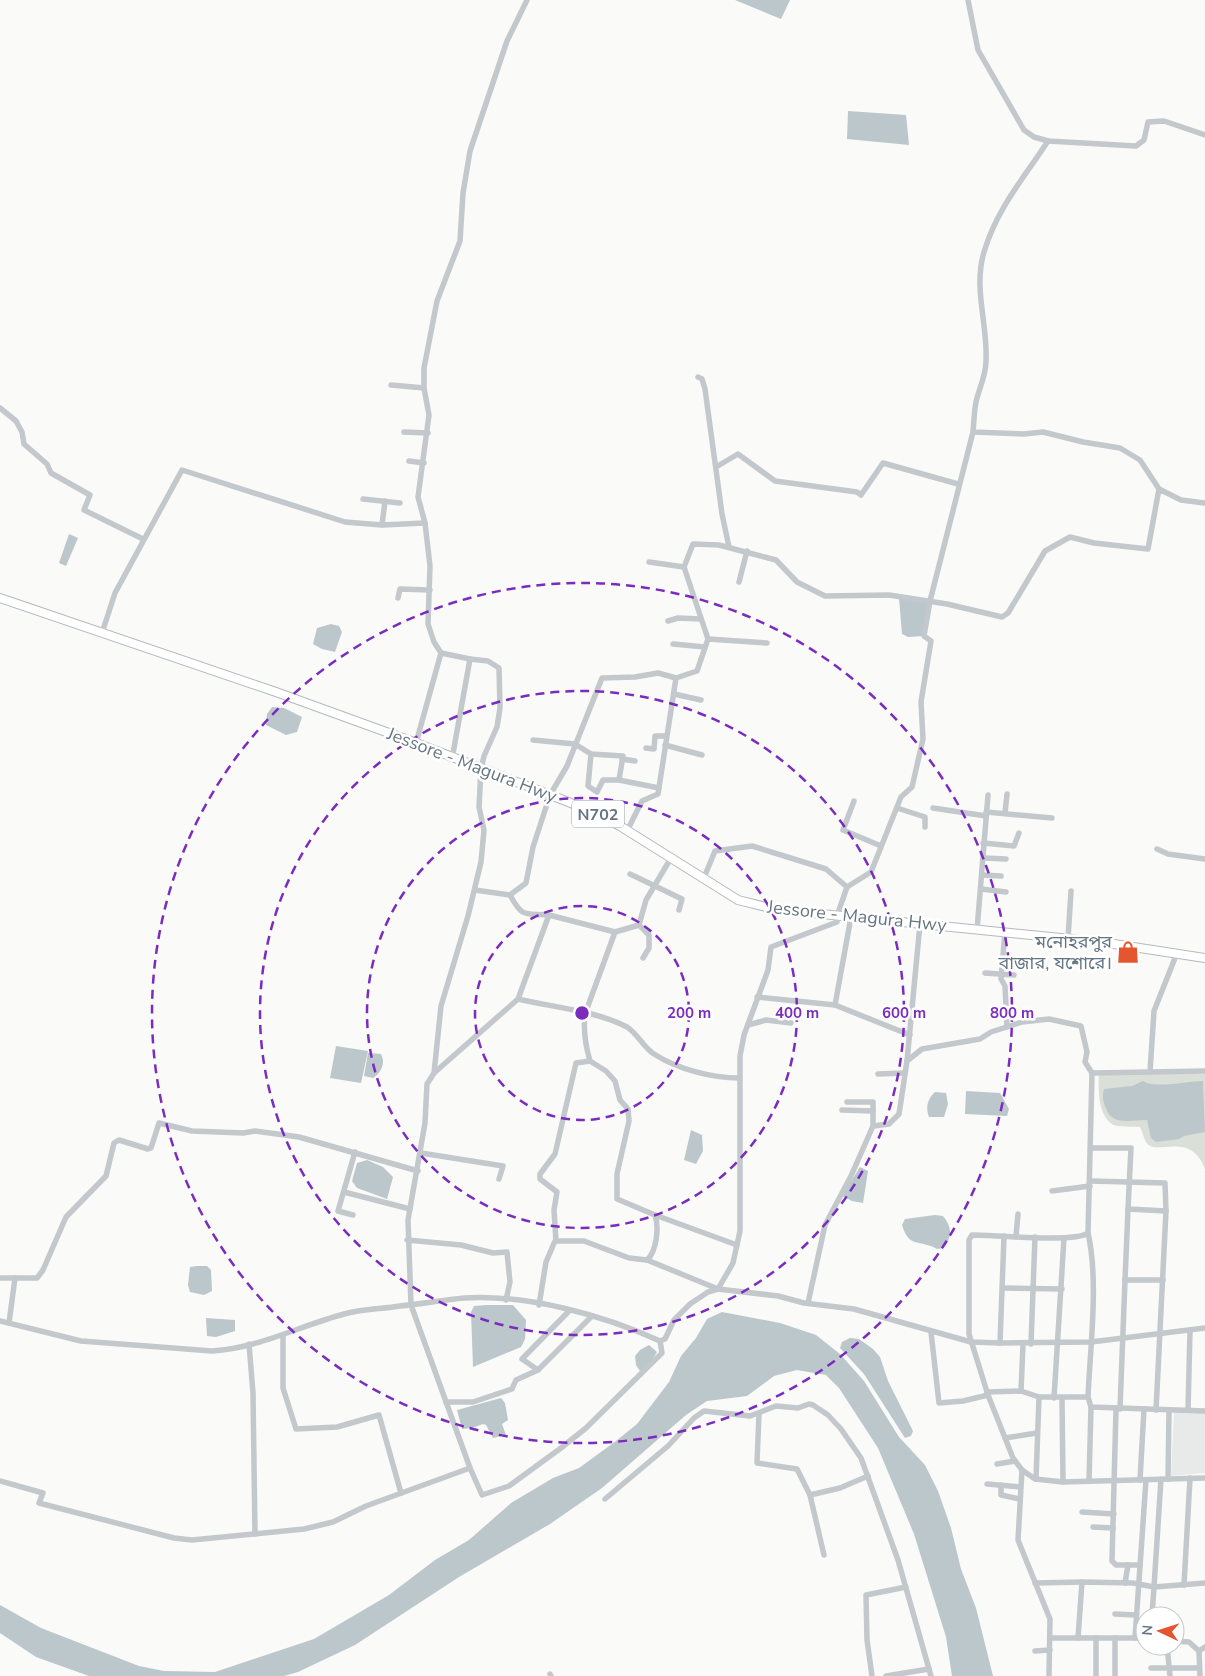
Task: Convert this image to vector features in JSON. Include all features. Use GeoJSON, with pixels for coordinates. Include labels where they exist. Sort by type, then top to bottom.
{"type":"FeatureCollection","features":[{"type":"Feature","properties":{"kind":"highway","name":"Jessore - Magura Hwy"},"geometry":{"type":"LineString","coordinates":[[0,598],[416,743],[452,759],[596,813],[738,900],[753,904],[837,916],[1068,938],[1205,958]]}},
{"type":"Feature","properties":{"kind":"street"},"geometry":{"type":"LineString","coordinates":[[434,1073],[441,1006],[481,862],[484,830],[479,807],[481,769],[484,756],[498,727],[500,708],[499,668],[488,661],[441,653],[434,642],[428,624],[430,590],[425,523],[418,497],[429,415],[424,388],[424,368],[437,302],[460,240],[470,151],[507,41],[527,0]]}},
{"type":"Feature","properties":{"kind":"street"},"geometry":{"type":"LineString","coordinates":[[968,0],[974,35],[988,68],[1001,87],[1024,130],[1048,141],[1136,146],[1144,140],[1148,122],[1164,121],[1205,134]]}},
{"type":"Feature","properties":{"kind":"street"},"geometry":{"type":"LineString","coordinates":[[718,1290],[734,1262],[740,1231],[742,1161],[740,1056],[757,997],[768,970],[771,947],[837,922],[846,887],[871,872],[902,797],[912,787],[923,738],[921,702],[931,641],[924,636],[930,601],[958,484],[973,432],[976,401],[984,380],[986,361],[979,276],[984,252],[992,228],[1011,191],[1048,141]]}},
{"type":"Feature","properties":{"kind":"street"},"geometry":{"type":"LineString","coordinates":[[698,377],[702,380],[705,389],[730,547]]}},
{"type":"Feature","properties":{"kind":"street"},"geometry":{"type":"LineString","coordinates":[[391,385],[424,388]]}},
{"type":"Feature","properties":{"kind":"street"},"geometry":{"type":"LineString","coordinates":[[0,408],[16,422],[22,432],[24,444],[47,464],[51,473],[90,495],[84,510],[143,539]]}},
{"type":"Feature","properties":{"kind":"street"},"geometry":{"type":"LineString","coordinates":[[404,432],[428,433]]}},
{"type":"Feature","properties":{"kind":"street"},"geometry":{"type":"LineString","coordinates":[[973,432],[1024,434],[1043,432],[1083,442],[1120,448],[1140,460],[1159,489],[1181,500],[1205,503]]}},
{"type":"Feature","properties":{"kind":"street"},"geometry":{"type":"LineString","coordinates":[[716,467],[738,454],[775,481],[857,492],[861,495],[883,464],[958,484]]}},
{"type":"Feature","properties":{"kind":"street"},"geometry":{"type":"LineString","coordinates":[[408,461],[424,463]]}},
{"type":"Feature","properties":{"kind":"street"},"geometry":{"type":"LineString","coordinates":[[102,633],[115,593],[182,470],[345,522],[382,525],[425,523]]}},
{"type":"Feature","properties":{"kind":"street"},"geometry":{"type":"LineString","coordinates":[[474,890],[510,896],[526,883],[533,847],[550,795],[567,766],[602,678],[635,677],[658,673],[676,678],[697,671],[708,639],[684,567],[693,544],[730,547],[776,560],[797,582],[825,596],[889,595],[930,601],[1002,617],[1008,613],[1045,551],[1070,537],[1094,543],[1148,549],[1159,489]]}},
{"type":"Feature","properties":{"kind":"street"},"geometry":{"type":"LineString","coordinates":[[363,499],[400,503]]}},
{"type":"Feature","properties":{"kind":"street"},"geometry":{"type":"LineString","coordinates":[[382,525],[385,501]]}},
{"type":"Feature","properties":{"kind":"street"},"geometry":{"type":"LineString","coordinates":[[739,582],[746,551]]}},
{"type":"Feature","properties":{"kind":"street"},"geometry":{"type":"LineString","coordinates":[[648,562],[684,567]]}},
{"type":"Feature","properties":{"kind":"street"},"geometry":{"type":"LineString","coordinates":[[398,598],[400,589],[430,590]]}},
{"type":"Feature","properties":{"kind":"street"},"geometry":{"type":"LineString","coordinates":[[668,621],[678,618],[701,619]]}},
{"type":"Feature","properties":{"kind":"street"},"geometry":{"type":"LineString","coordinates":[[708,639],[767,644]]}},
{"type":"Feature","properties":{"kind":"street"},"geometry":{"type":"LineString","coordinates":[[673,644],[705,647]]}},
{"type":"Feature","properties":{"kind":"street"},"geometry":{"type":"LineString","coordinates":[[416,743],[441,653]]}},
{"type":"Feature","properties":{"kind":"street"},"geometry":{"type":"LineString","coordinates":[[452,759],[470,659]]}},
{"type":"Feature","properties":{"kind":"street"},"geometry":{"type":"LineString","coordinates":[[627,831],[642,801],[658,794],[676,678]]}},
{"type":"Feature","properties":{"kind":"street"},"geometry":{"type":"LineString","coordinates":[[674,694],[701,700]]}},
{"type":"Feature","properties":{"kind":"street"},"geometry":{"type":"LineString","coordinates":[[646,748],[654,749],[655,736],[666,736]]}},
{"type":"Feature","properties":{"kind":"street"},"geometry":{"type":"LineString","coordinates":[[533,740],[575,744],[591,754],[623,756],[619,780]]}},
{"type":"Feature","properties":{"kind":"street"},"geometry":{"type":"LineString","coordinates":[[665,745],[702,755]]}},
{"type":"Feature","properties":{"kind":"street"},"geometry":{"type":"LineString","coordinates":[[591,754],[588,786],[597,792],[603,780],[619,780],[658,788]]}},
{"type":"Feature","properties":{"kind":"street"},"geometry":{"type":"LineString","coordinates":[[622,759],[635,761]]}},
{"type":"Feature","properties":{"kind":"street"},"geometry":{"type":"LineString","coordinates":[[1005,813],[1007,794]]}},
{"type":"Feature","properties":{"kind":"street"},"geometry":{"type":"LineString","coordinates":[[976,930],[984,858],[983,843],[988,795]]}},
{"type":"Feature","properties":{"kind":"street"},"geometry":{"type":"LineString","coordinates":[[854,801],[843,830],[881,846]]}},
{"type":"Feature","properties":{"kind":"street"},"geometry":{"type":"LineString","coordinates":[[897,808],[925,817],[925,827]]}},
{"type":"Feature","properties":{"kind":"street"},"geometry":{"type":"LineString","coordinates":[[933,808],[986,814],[1005,813],[1052,818]]}},
{"type":"Feature","properties":{"kind":"street"},"geometry":{"type":"LineString","coordinates":[[983,843],[1014,846],[1018,833]]}},
{"type":"Feature","properties":{"kind":"street"},"geometry":{"type":"LineString","coordinates":[[703,880],[715,851],[752,846],[826,869],[846,887]]}},
{"type":"Feature","properties":{"kind":"street"},"geometry":{"type":"LineString","coordinates":[[1158,849],[1168,854],[1205,859]]}},
{"type":"Feature","properties":{"kind":"street"},"geometry":{"type":"LineString","coordinates":[[639,925],[646,900],[671,858]]}},
{"type":"Feature","properties":{"kind":"street"},"geometry":{"type":"LineString","coordinates":[[984,858],[1006,859]]}},
{"type":"Feature","properties":{"kind":"street"},"geometry":{"type":"LineString","coordinates":[[630,874],[682,899],[679,910]]}},
{"type":"Feature","properties":{"kind":"street"},"geometry":{"type":"LineString","coordinates":[[982,875],[1001,876]]}},
{"type":"Feature","properties":{"kind":"street"},"geometry":{"type":"LineString","coordinates":[[981,890],[1006,892]]}},
{"type":"Feature","properties":{"kind":"street"},"geometry":{"type":"LineString","coordinates":[[1068,938],[1071,891]]}},
{"type":"Feature","properties":{"kind":"street"},"geometry":{"type":"LineString","coordinates":[[510,896],[519,912],[530,916],[549,915],[615,932],[639,925]]}},
{"type":"Feature","properties":{"kind":"street"},"geometry":{"type":"LineString","coordinates":[[549,915],[518,999],[434,1073],[427,1084],[428,1098],[421,1153],[410,1209],[408,1240],[411,1305],[470,1468],[482,1495],[493,1494],[508,1486],[586,1428],[631,1382],[651,1366],[662,1353],[660,1341]]}},
{"type":"Feature","properties":{"kind":"street"},"geometry":{"type":"LineString","coordinates":[[835,1005],[851,917]]}},
{"type":"Feature","properties":{"kind":"street"},"geometry":{"type":"LineString","coordinates":[[873,1126],[889,1124],[899,1114],[903,1097],[920,924]]}},
{"type":"Feature","properties":{"kind":"street"},"geometry":{"type":"LineString","coordinates":[[639,925],[649,935],[649,948],[643,958]]}},
{"type":"Feature","properties":{"kind":"street"},"geometry":{"type":"LineString","coordinates":[[590,1061],[584,1040],[585,1014],[615,932]]}},
{"type":"Feature","properties":{"kind":"street"},"geometry":{"type":"LineString","coordinates":[[1005,932],[1001,975],[1005,986],[1007,1027]]}},
{"type":"Feature","properties":{"kind":"street"},"geometry":{"type":"LineString","coordinates":[[1150,1072],[1154,1011],[1177,953]]}},
{"type":"Feature","properties":{"kind":"street"},"geometry":{"type":"LineString","coordinates":[[985,973],[1014,975]]}},
{"type":"Feature","properties":{"kind":"street"},"geometry":{"type":"LineString","coordinates":[[757,997],[835,1005],[910,1035]]}},
{"type":"Feature","properties":{"kind":"street"},"geometry":{"type":"LineString","coordinates":[[518,999],[598,1016],[627,1027],[652,1053],[672,1063],[721,1078],[739,1078]]}},
{"type":"Feature","properties":{"kind":"street"},"geometry":{"type":"LineString","coordinates":[[907,1061],[922,1049],[980,1039],[991,1032],[1022,1022],[1049,1019],[1081,1026],[1087,1052],[1085,1062],[1092,1073],[1088,1233],[1092,1255],[1093,1320],[1088,1397],[1091,1407],[1089,1481]]}},
{"type":"Feature","properties":{"kind":"street"},"geometry":{"type":"LineString","coordinates":[[748,1025],[766,1020],[791,1023]]}},
{"type":"Feature","properties":{"kind":"street"},"geometry":{"type":"LineString","coordinates":[[539,1305],[546,1262],[556,1241],[554,1210],[557,1192],[540,1180],[540,1174],[555,1154],[576,1063],[590,1061],[606,1071],[615,1081],[620,1100],[628,1109],[629,1121],[617,1174],[617,1199],[737,1245]]}},
{"type":"Feature","properties":{"kind":"street"},"geometry":{"type":"LineString","coordinates":[[1092,1073],[1205,1071]]}},
{"type":"Feature","properties":{"kind":"street"},"geometry":{"type":"LineString","coordinates":[[878,1074],[905,1073]]}},
{"type":"Feature","properties":{"kind":"street"},"geometry":{"type":"LineString","coordinates":[[808,1303],[825,1225],[855,1169],[873,1126],[873,1102],[847,1102]]}},
{"type":"Feature","properties":{"kind":"street"},"geometry":{"type":"LineString","coordinates":[[842,1110],[873,1111]]}},
{"type":"Feature","properties":{"kind":"street"},"geometry":{"type":"LineString","coordinates":[[0,1278],[37,1278],[43,1270],[66,1217],[106,1176],[114,1143],[119,1140],[148,1149],[159,1123],[192,1131],[243,1133],[254,1131],[299,1137],[418,1171]]}},
{"type":"Feature","properties":{"kind":"street"},"geometry":{"type":"LineString","coordinates":[[1091,1148],[1131,1148],[1124,1339],[1118,1409],[1112,1560],[1116,1565],[1140,1565]]}},
{"type":"Feature","properties":{"kind":"street"},"geometry":{"type":"LineString","coordinates":[[353,1215],[338,1211],[355,1152]]}},
{"type":"Feature","properties":{"kind":"street"},"geometry":{"type":"LineString","coordinates":[[421,1153],[503,1166],[499,1179]]}},
{"type":"Feature","properties":{"kind":"street"},"geometry":{"type":"LineString","coordinates":[[1052,1191],[1090,1184],[1129,1182],[1166,1184],[1156,1410]]}},
{"type":"Feature","properties":{"kind":"street"},"geometry":{"type":"LineString","coordinates":[[344,1192],[410,1209]]}},
{"type":"Feature","properties":{"kind":"street"},"geometry":{"type":"LineString","coordinates":[[1128,1209],[1166,1210]]}},
{"type":"Feature","properties":{"kind":"street"},"geometry":{"type":"LineString","coordinates":[[1016,1236],[1018,1214]]}},
{"type":"Feature","properties":{"kind":"street"},"geometry":{"type":"LineString","coordinates":[[647,1260],[650,1257],[656,1239],[658,1224],[655,1215]]}},
{"type":"Feature","properties":{"kind":"street"},"geometry":{"type":"LineString","coordinates":[[1088,1233],[1084,1236],[1064,1238],[972,1235],[969,1240],[968,1313],[971,1342],[988,1393],[1015,1461],[1022,1470],[1036,1479],[1063,1482],[1205,1478]]}},
{"type":"Feature","properties":{"kind":"street"},"geometry":{"type":"LineString","coordinates":[[1000,1343],[1004,1236]]}},
{"type":"Feature","properties":{"kind":"street"},"geometry":{"type":"LineString","coordinates":[[1031,1344],[1035,1237]]}},
{"type":"Feature","properties":{"kind":"street"},"geometry":{"type":"LineString","coordinates":[[1054,1398],[1064,1238]]}},
{"type":"Feature","properties":{"kind":"street"},"geometry":{"type":"LineString","coordinates":[[408,1240],[461,1245],[493,1253],[507,1252],[510,1282],[506,1300]]}},
{"type":"Feature","properties":{"kind":"street"},"geometry":{"type":"LineString","coordinates":[[556,1241],[584,1241],[629,1258],[647,1260],[718,1290]]}},
{"type":"Feature","properties":{"kind":"street"},"geometry":{"type":"LineString","coordinates":[[9,1323],[15,1278]]}},
{"type":"Feature","properties":{"kind":"street"},"geometry":{"type":"LineString","coordinates":[[1125,1280],[1163,1280]]}},
{"type":"Feature","properties":{"kind":"street"},"geometry":{"type":"LineString","coordinates":[[1003,1288],[1062,1288]]}},
{"type":"Feature","properties":{"kind":"street"},"geometry":{"type":"LineString","coordinates":[[0,1321],[81,1341],[212,1351],[232,1350],[284,1336],[345,1313],[466,1298],[506,1300],[592,1316],[624,1325],[660,1341],[665,1339],[674,1320],[690,1304],[708,1292],[718,1290],[778,1296],[808,1303],[854,1309],[971,1342],[1023,1344],[1091,1342],[1205,1328]]}},
{"type":"Feature","properties":{"kind":"street"},"geometry":{"type":"LineString","coordinates":[[538,1370],[522,1359],[569,1311]]}},
{"type":"Feature","properties":{"kind":"street"},"geometry":{"type":"LineString","coordinates":[[446,1402],[473,1402],[512,1389],[516,1380],[538,1370],[592,1316]]}},
{"type":"Feature","properties":{"kind":"street"},"geometry":{"type":"LineString","coordinates":[[1188,1410],[1190,1331]]}},
{"type":"Feature","properties":{"kind":"street"},"geometry":{"type":"LineString","coordinates":[[931,1332],[939,1403],[963,1401],[988,1393],[1021,1391],[1039,1397],[1088,1397]]}},
{"type":"Feature","properties":{"kind":"street"},"geometry":{"type":"LineString","coordinates":[[284,1336],[284,1388],[296,1429],[337,1427],[379,1415],[401,1493]]}},
{"type":"Feature","properties":{"kind":"street"},"geometry":{"type":"LineString","coordinates":[[249,1344],[254,1393],[255,1534]]}},
{"type":"Feature","properties":{"kind":"street"},"geometry":{"type":"LineString","coordinates":[[1021,1391],[1023,1344]]}},
{"type":"Feature","properties":{"kind":"street"},"geometry":{"type":"LineString","coordinates":[[1036,1479],[1039,1397]]}},
{"type":"Feature","properties":{"kind":"street"},"geometry":{"type":"LineString","coordinates":[[1062,1398],[1063,1482]]}},
{"type":"Feature","properties":{"kind":"street"},"geometry":{"type":"LineString","coordinates":[[605,1499],[668,1446],[694,1418],[704,1411],[750,1416],[776,1406],[798,1408],[809,1404],[813,1405],[841,1429],[861,1458],[880,1505],[931,1676]]}},
{"type":"Feature","properties":{"kind":"street"},"geometry":{"type":"LineString","coordinates":[[1091,1407],[1205,1411]]}},
{"type":"Feature","properties":{"kind":"street"},"geometry":{"type":"LineString","coordinates":[[1137,1606],[1140,1565],[1144,1409]]}},
{"type":"Feature","properties":{"kind":"street"},"geometry":{"type":"LineString","coordinates":[[1153,1606],[1165,1479],[1169,1410]]}},
{"type":"Feature","properties":{"kind":"street"},"geometry":{"type":"LineString","coordinates":[[759,1413],[756,1463],[796,1469],[810,1495],[824,1556]]}},
{"type":"Feature","properties":{"kind":"street"},"geometry":{"type":"LineString","coordinates":[[1005,1438],[1037,1433]]}},
{"type":"Feature","properties":{"kind":"street"},"geometry":{"type":"LineString","coordinates":[[997,1464],[1015,1461]]}},
{"type":"Feature","properties":{"kind":"street"},"geometry":{"type":"LineString","coordinates":[[0,1481],[43,1493],[39,1504],[174,1538],[192,1540],[304,1529],[333,1522],[366,1506],[470,1468]]}},
{"type":"Feature","properties":{"kind":"street"},"geometry":{"type":"LineString","coordinates":[[1022,1470],[1018,1540],[1050,1620],[1052,1638],[1049,1676]]}},
{"type":"Feature","properties":{"kind":"street"},"geometry":{"type":"LineString","coordinates":[[810,1495],[840,1488],[868,1476]]}},
{"type":"Feature","properties":{"kind":"street"},"geometry":{"type":"LineString","coordinates":[[1184,1585],[1190,1478]]}},
{"type":"Feature","properties":{"kind":"street"},"geometry":{"type":"LineString","coordinates":[[987,1484],[1020,1487]]}},
{"type":"Feature","properties":{"kind":"street"},"geometry":{"type":"LineString","coordinates":[[1001,1485],[999,1496],[1020,1498]]}},
{"type":"Feature","properties":{"kind":"street"},"geometry":{"type":"LineString","coordinates":[[1082,1512],[1114,1514]]}},
{"type":"Feature","properties":{"kind":"street"},"geometry":{"type":"LineString","coordinates":[[1093,1528],[1113,1528]]}},
{"type":"Feature","properties":{"kind":"street"},"geometry":{"type":"LineString","coordinates":[[1125,1583],[1128,1565]]}},
{"type":"Feature","properties":{"kind":"street"},"geometry":{"type":"LineString","coordinates":[[1078,1638],[1082,1582]]}},
{"type":"Feature","properties":{"kind":"street"},"geometry":{"type":"LineString","coordinates":[[1035,1583],[1125,1583],[1154,1587],[1205,1583]]}},
{"type":"Feature","properties":{"kind":"street"},"geometry":{"type":"LineString","coordinates":[[872,1676],[867,1640],[866,1595],[906,1587]]}},
{"type":"Feature","properties":{"kind":"street"},"geometry":{"type":"LineString","coordinates":[[1115,1614],[1135,1615]]}},
{"type":"Feature","properties":{"kind":"street"},"geometry":{"type":"LineString","coordinates":[[1052,1638],[1135,1638]]}},
{"type":"Feature","properties":{"kind":"street"},"geometry":{"type":"LineString","coordinates":[[1096,1638],[1096,1676]]}},
{"type":"Feature","properties":{"kind":"street"},"geometry":{"type":"LineString","coordinates":[[1115,1638],[1115,1676]]}},
{"type":"Feature","properties":{"kind":"street"},"geometry":{"type":"LineString","coordinates":[[1185,1642],[1189,1642],[1199,1651],[1200,1676]]}},
{"type":"Feature","properties":{"kind":"street"},"geometry":{"type":"LineString","coordinates":[[1199,1651],[1205,1647]]}},
{"type":"Feature","properties":{"kind":"street"},"geometry":{"type":"LineString","coordinates":[[1034,1651],[1050,1650]]}},
{"type":"Feature","properties":{"kind":"street"},"geometry":{"type":"LineString","coordinates":[[1168,1656],[1170,1676]]}},
{"type":"Feature","properties":{"kind":"street"},"geometry":{"type":"LineString","coordinates":[[1151,1668],[1199,1668]]}},
{"type":"Feature","properties":{"kind":"street"},"geometry":{"type":"LineString","coordinates":[[886,1676],[929,1669]]}},
{"type":"Feature","properties":{"kind":"shaded area"},"geometry":{"type":"Polygon","coordinates":[[[735,0],[790,0],[781,19],[735,0]]]}},
{"type":"Feature","properties":{"kind":"shaded area"},"geometry":{"type":"Polygon","coordinates":[[[848,111],[906,115],[909,145],[847,139],[848,111]]]}},
{"type":"Feature","properties":{"kind":"shaded area"},"geometry":{"type":"Polygon","coordinates":[[[69,534],[78,538],[66,566],[59,563],[69,534]]]}},
{"type":"Feature","properties":{"kind":"shaded area"},"geometry":{"type":"Polygon","coordinates":[[[899,598],[928,603],[923,636],[908,637],[902,634],[899,598]]]}},
{"type":"Feature","properties":{"kind":"shaded area"},"geometry":{"type":"Polygon","coordinates":[[[331,624],[339,626],[342,632],[335,652],[322,649],[313,644],[317,628],[331,624]]]}},
{"type":"Feature","properties":{"kind":"shaded area"},"geometry":{"type":"Polygon","coordinates":[[[272,707],[284,708],[302,717],[297,732],[286,735],[266,725],[267,714],[272,707]]]}},
{"type":"Feature","properties":{"kind":"shaded area"},"geometry":{"type":"Polygon","coordinates":[[[336,1046],[368,1051],[361,1083],[330,1078],[336,1046]]]}},
{"type":"Feature","properties":{"kind":"shaded area"},"geometry":{"type":"Polygon","coordinates":[[[368,1053],[381,1054],[383,1061],[382,1067],[373,1078],[364,1076],[368,1053]]]}},
{"type":"Feature","properties":{"kind":"shaded area"},"geometry":{"type":"Polygon","coordinates":[[[1099,1074],[1205,1074],[1205,1169],[1199,1157],[1191,1150],[1173,1146],[1151,1146],[1146,1142],[1140,1127],[1115,1125],[1107,1120],[1101,1108],[1099,1074]]]}},
{"type":"Feature","properties":{"kind":"shaded area"},"geometry":{"type":"Polygon","coordinates":[[[1143,1081],[1163,1085],[1203,1081],[1205,1132],[1184,1136],[1179,1139],[1156,1142],[1151,1138],[1147,1120],[1123,1121],[1112,1117],[1104,1103],[1104,1089],[1132,1086],[1143,1081]]]}},
{"type":"Feature","properties":{"kind":"shaded area"},"geometry":{"type":"Polygon","coordinates":[[[966,1091],[1000,1093],[1009,1109],[1007,1116],[965,1114],[966,1091]]]}},
{"type":"Feature","properties":{"kind":"shaded area"},"geometry":{"type":"Polygon","coordinates":[[[935,1092],[946,1093],[948,1104],[944,1117],[929,1117],[928,1103],[935,1092]]]}},
{"type":"Feature","properties":{"kind":"shaded area"},"geometry":{"type":"Polygon","coordinates":[[[691,1130],[702,1135],[703,1151],[696,1164],[684,1160],[691,1130]]]}},
{"type":"Feature","properties":{"kind":"shaded area"},"geometry":{"type":"Polygon","coordinates":[[[367,1160],[383,1167],[393,1177],[387,1199],[357,1188],[352,1181],[357,1163],[367,1160]]]}},
{"type":"Feature","properties":{"kind":"shaded area"},"geometry":{"type":"Polygon","coordinates":[[[860,1167],[868,1171],[863,1203],[852,1201],[842,1196],[860,1167]]]}},
{"type":"Feature","properties":{"kind":"shaded area"},"geometry":{"type":"Polygon","coordinates":[[[935,1215],[943,1216],[950,1228],[950,1236],[943,1248],[937,1249],[912,1241],[905,1233],[902,1225],[905,1219],[935,1215]]]}},
{"type":"Feature","properties":{"kind":"shaded area"},"geometry":{"type":"Polygon","coordinates":[[[207,1266],[211,1270],[212,1291],[204,1295],[190,1292],[188,1285],[190,1267],[207,1266]]]}},
{"type":"Feature","properties":{"kind":"shaded area"},"geometry":{"type":"Polygon","coordinates":[[[513,1305],[526,1320],[525,1339],[521,1347],[473,1367],[471,1312],[474,1306],[513,1305]]]}},
{"type":"Feature","properties":{"kind":"shaded area"},"geometry":{"type":"Polygon","coordinates":[[[722,1312],[780,1323],[816,1335],[840,1354],[864,1381],[899,1437],[925,1465],[938,1491],[951,1528],[961,1569],[976,1608],[993,1676],[952,1676],[946,1637],[914,1534],[878,1448],[839,1388],[826,1375],[797,1370],[774,1376],[747,1396],[707,1401],[686,1415],[602,1488],[550,1524],[459,1577],[355,1645],[298,1672],[284,1676],[89,1676],[36,1657],[0,1633],[0,1605],[41,1628],[139,1666],[164,1671],[215,1672],[314,1639],[389,1595],[435,1560],[469,1540],[511,1503],[553,1478],[579,1468],[616,1441],[637,1424],[669,1382],[681,1356],[696,1338],[707,1319],[722,1312]]]}},
{"type":"Feature","properties":{"kind":"shaded area"},"geometry":{"type":"Polygon","coordinates":[[[206,1318],[235,1320],[235,1331],[216,1337],[207,1336],[206,1318]]]}},
{"type":"Feature","properties":{"kind":"shaded area"},"geometry":{"type":"Polygon","coordinates":[[[850,1338],[859,1339],[873,1349],[880,1357],[888,1381],[913,1431],[911,1436],[905,1438],[864,1374],[840,1348],[842,1342],[850,1338]]]}},
{"type":"Feature","properties":{"kind":"shaded area"},"geometry":{"type":"Polygon","coordinates":[[[649,1345],[657,1352],[648,1367],[640,1371],[636,1365],[635,1356],[640,1350],[649,1345]]]}},
{"type":"Feature","properties":{"kind":"shaded area"},"geometry":{"type":"Polygon","coordinates":[[[501,1398],[505,1403],[508,1420],[502,1424],[506,1435],[493,1438],[486,1425],[483,1424],[462,1429],[457,1410],[501,1398]]]}},
{"type":"Feature","properties":{"kind":"shaded area"},"geometry":{"type":"Polygon","coordinates":[[[1174,1412],[1205,1412],[1205,1473],[1171,1476],[1174,1412]]]}},
{"type":"Feature","properties":{"kind":"place","name":"ম‌ন‌োহরপুর বাজার, যশ‌োরে।"},"geometry":{"type":"Point","coordinates":[1128,952]}}]}
